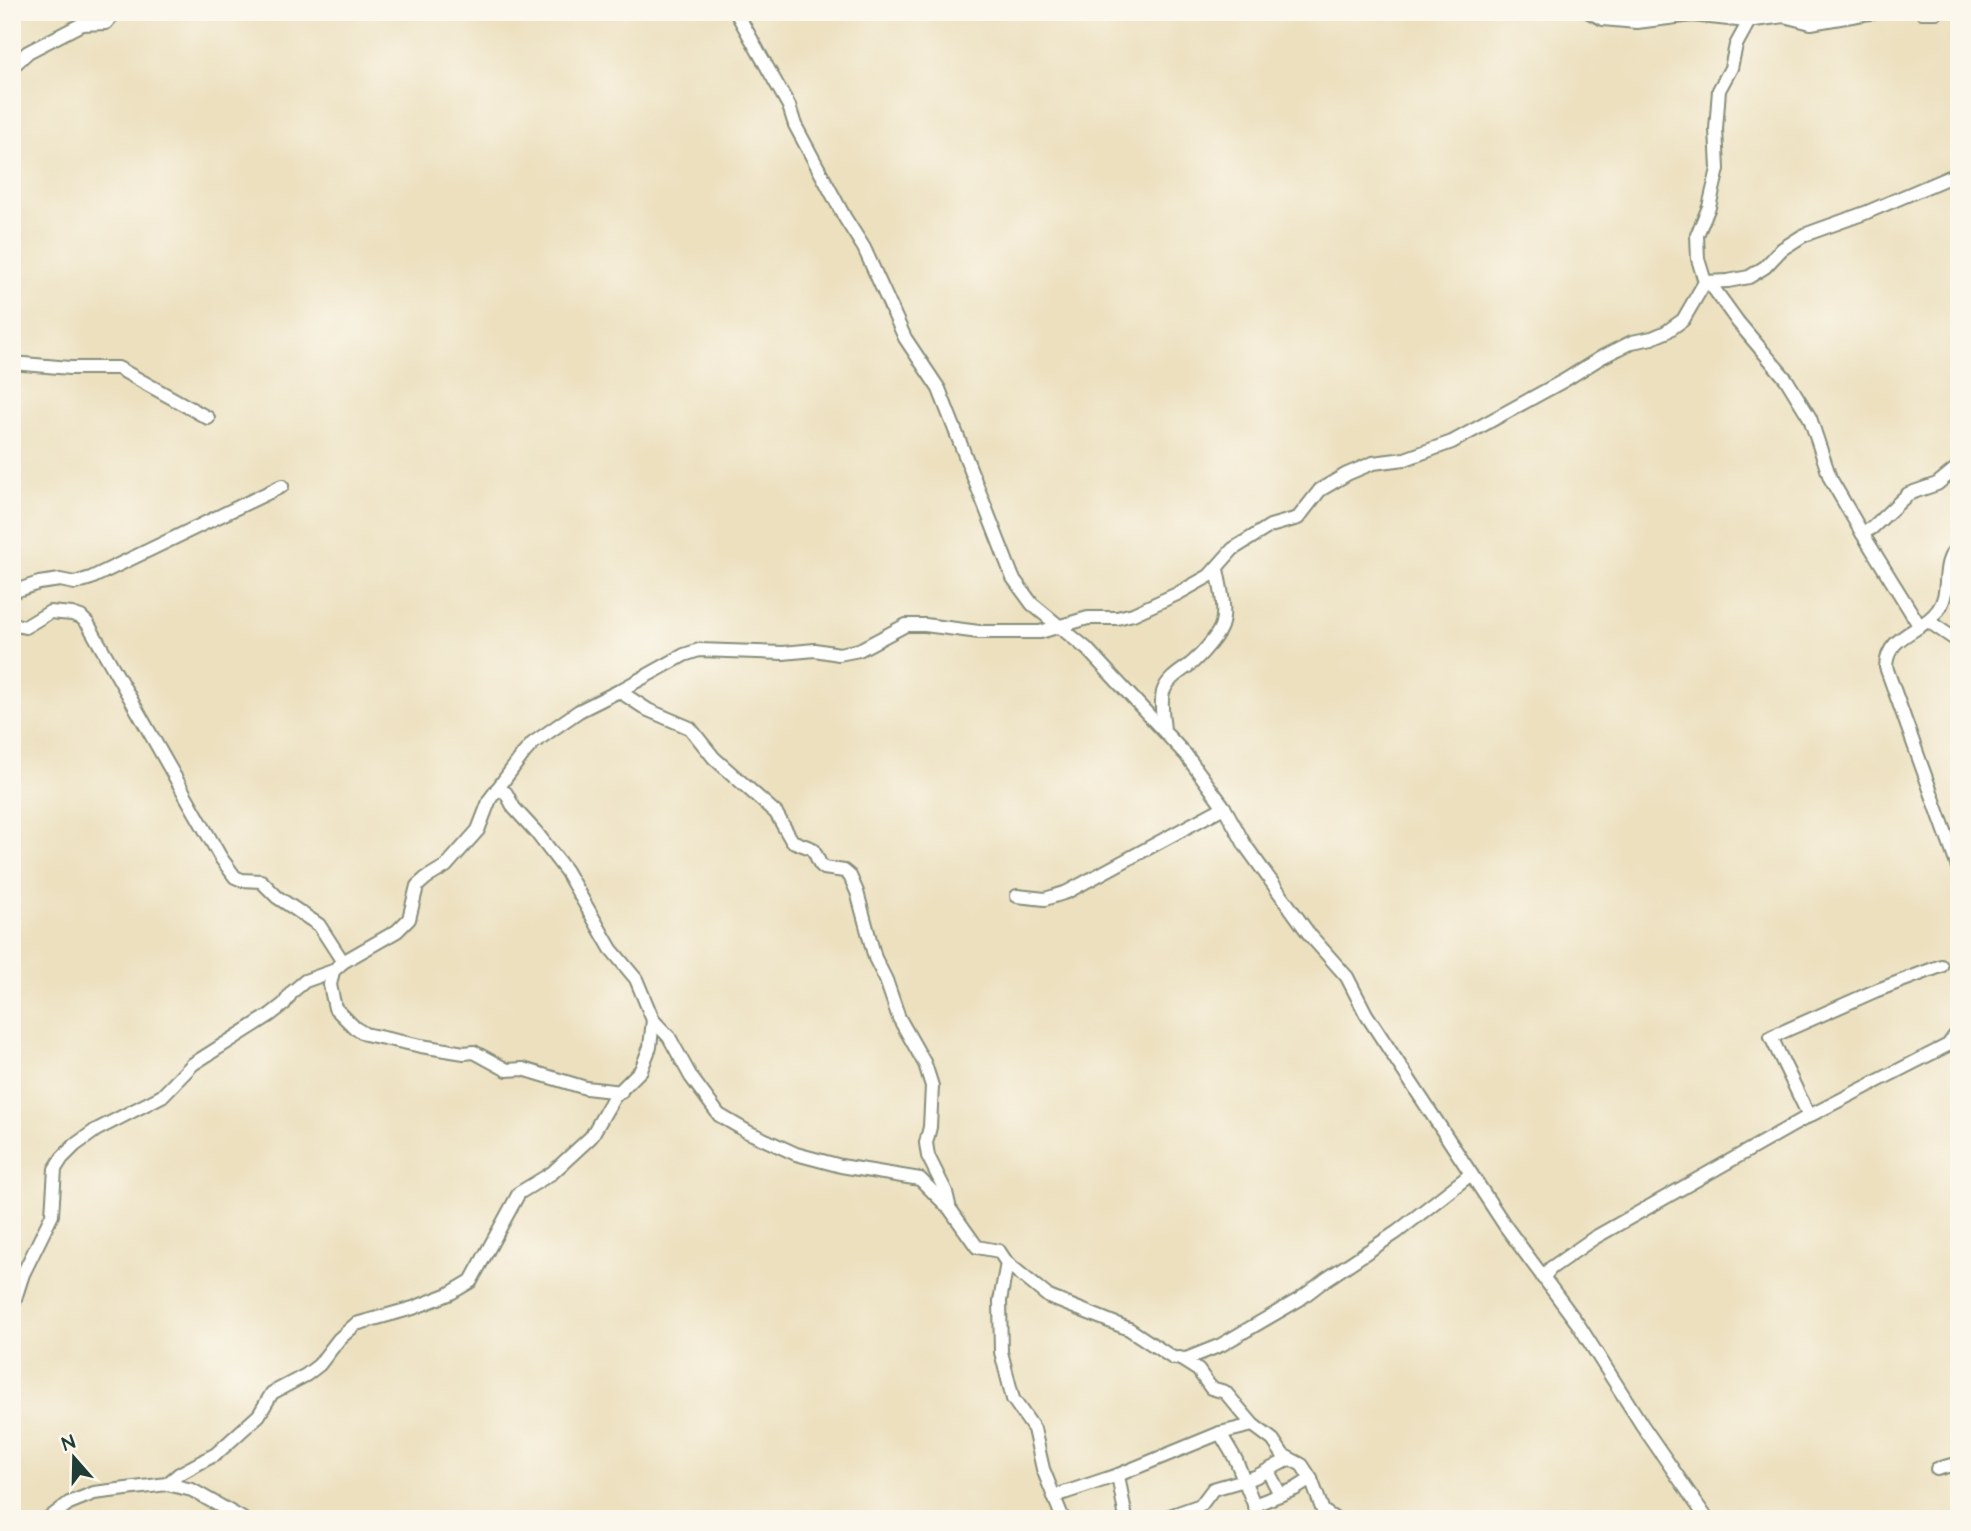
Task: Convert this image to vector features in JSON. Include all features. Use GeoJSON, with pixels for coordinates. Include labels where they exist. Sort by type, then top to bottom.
{"type":"FeatureCollection","features":[{"type":"Feature","properties":{"kind":"street"},"geometry":{"type":"LineString","coordinates":[[12,67],[28,52],[61,34],[82,24],[106,23],[115,12]]}},
{"type":"Feature","properties":{"kind":"street"},"geometry":{"type":"LineString","coordinates":[[736,12],[789,106],[796,125],[845,218],[864,248],[905,338],[939,389],[1013,578],[1032,604],[1087,649],[1186,755],[1224,807],[1240,838],[1309,934],[1348,977],[1366,1014],[1506,1227],[1578,1324],[1642,1425],[1707,1519]]}},
{"type":"Feature","properties":{"kind":"street"},"geometry":{"type":"LineString","coordinates":[[1589,12],[1603,19],[1637,22],[1688,15],[1784,16],[1817,23],[1875,12]]}},
{"type":"Feature","properties":{"kind":"street"},"geometry":{"type":"LineString","coordinates":[[1922,12],[1937,12]]}},
{"type":"Feature","properties":{"kind":"street"},"geometry":{"type":"LineString","coordinates":[[1750,17],[1736,45],[1731,68],[1719,90],[1716,129],[1718,169],[1709,207],[1697,235],[1698,259],[1707,282],[1786,379],[1810,418],[1830,478],[1862,533],[1923,623],[1959,642]]}},
{"type":"Feature","properties":{"kind":"street"},"geometry":{"type":"LineString","coordinates":[[12,1308],[23,1273],[52,1216],[55,1169],[62,1158],[96,1130],[162,1096],[193,1064],[270,1015],[305,981],[338,967],[404,924],[409,919],[417,886],[446,866],[473,837],[483,822],[486,807],[497,789],[533,743],[579,711],[684,655],[699,650],[783,653],[815,650],[839,654],[859,650],[906,625],[979,632],[1040,632],[1088,618],[1117,618],[1133,614],[1191,587],[1217,569],[1238,545],[1270,526],[1298,518],[1320,490],[1347,474],[1373,463],[1405,460],[1452,442],[1602,357],[1632,342],[1666,332],[1683,320],[1707,282],[1749,276],[1765,267],[1782,249],[1804,235],[1865,213],[1959,173]]}},
{"type":"Feature","properties":{"kind":"street"},"geometry":{"type":"LineString","coordinates":[[12,363],[70,368],[118,368],[208,418]]}},
{"type":"Feature","properties":{"kind":"street"},"geometry":{"type":"LineString","coordinates":[[1862,533],[1872,528],[1908,494],[1937,484],[1959,466]]}},
{"type":"Feature","properties":{"kind":"street"},"geometry":{"type":"LineString","coordinates":[[12,592],[39,583],[60,580],[75,583],[91,578],[282,486]]}},
{"type":"Feature","properties":{"kind":"street"},"geometry":{"type":"LineString","coordinates":[[1959,545],[1948,558],[1941,606],[1923,623],[1895,642],[1886,658],[1886,667],[1959,870]]}},
{"type":"Feature","properties":{"kind":"street"},"geometry":{"type":"LineString","coordinates":[[1164,730],[1165,687],[1177,673],[1196,659],[1219,632],[1223,621],[1217,569]]}},
{"type":"Feature","properties":{"kind":"street"},"geometry":{"type":"LineString","coordinates":[[12,624],[25,627],[50,612],[80,617],[88,624],[154,744],[235,877],[261,881],[277,897],[319,925],[338,967],[330,985],[335,1007],[355,1028],[365,1034],[421,1046],[464,1053],[474,1052],[507,1070],[523,1069],[586,1088],[621,1092]]}},
{"type":"Feature","properties":{"kind":"street"},"geometry":{"type":"LineString","coordinates":[[620,691],[648,710],[690,728],[715,758],[776,813],[792,841],[813,849],[824,868],[844,871],[850,876],[875,958],[899,1018],[919,1051],[930,1078],[930,1126],[926,1143],[928,1156],[946,1192],[950,1209]]}},
{"type":"Feature","properties":{"kind":"street"},"geometry":{"type":"LineString","coordinates":[[497,789],[510,798],[514,808],[566,871],[611,949],[636,979],[653,1020],[669,1037],[691,1077],[719,1115],[732,1124],[796,1154],[841,1166],[920,1179],[950,1209],[977,1247],[999,1251],[1007,1263],[1049,1297],[1120,1325],[1198,1370],[1211,1388],[1225,1392],[1254,1425],[1273,1440],[1280,1451],[1302,1465],[1311,1479],[1323,1511],[1335,1519]]}},
{"type":"Feature","properties":{"kind":"street"},"geometry":{"type":"LineString","coordinates":[[1017,895],[1045,899],[1067,892],[1224,807]]}},
{"type":"Feature","properties":{"kind":"street"},"geometry":{"type":"LineString","coordinates":[[1808,1116],[1771,1037],[1941,966]]}},
{"type":"Feature","properties":{"kind":"street"},"geometry":{"type":"LineString","coordinates":[[167,1484],[179,1474],[216,1454],[262,1411],[272,1393],[319,1365],[339,1339],[356,1324],[413,1308],[449,1294],[471,1281],[519,1193],[552,1173],[587,1141],[601,1123],[614,1097],[645,1063],[653,1020]]}},
{"type":"Feature","properties":{"kind":"street"},"geometry":{"type":"LineString","coordinates":[[1543,1278],[1551,1268],[1594,1238],[1808,1116],[1948,1045],[1959,1030]]}},
{"type":"Feature","properties":{"kind":"street"},"geometry":{"type":"LineString","coordinates":[[1179,1359],[1221,1345],[1300,1299],[1375,1248],[1471,1174]]}},
{"type":"Feature","properties":{"kind":"street"},"geometry":{"type":"LineString","coordinates":[[1007,1263],[1000,1301],[1001,1352],[1013,1399],[1034,1429],[1040,1460],[1063,1519]]}},
{"type":"Feature","properties":{"kind":"street"},"geometry":{"type":"LineString","coordinates":[[1055,1496],[1118,1475],[1220,1433],[1254,1425]]}},
{"type":"Feature","properties":{"kind":"street"},"geometry":{"type":"LineString","coordinates":[[1220,1433],[1236,1460],[1260,1519]]}},
{"type":"Feature","properties":{"kind":"street"},"geometry":{"type":"LineString","coordinates":[[1161,1519],[1201,1505],[1213,1489],[1244,1481],[1289,1459]]}},
{"type":"Feature","properties":{"kind":"street"},"geometry":{"type":"LineString","coordinates":[[1937,1469],[1959,1463]]}},
{"type":"Feature","properties":{"kind":"street"},"geometry":{"type":"LineString","coordinates":[[1268,1471],[1280,1494]]}},
{"type":"Feature","properties":{"kind":"street"},"geometry":{"type":"LineString","coordinates":[[1118,1475],[1126,1519]]}},
{"type":"Feature","properties":{"kind":"street"},"geometry":{"type":"LineString","coordinates":[[1254,1505],[1311,1479]]}},
{"type":"Feature","properties":{"kind":"street"},"geometry":{"type":"LineString","coordinates":[[48,1519],[69,1503],[94,1493],[167,1484],[192,1490],[243,1519]]}}]}
